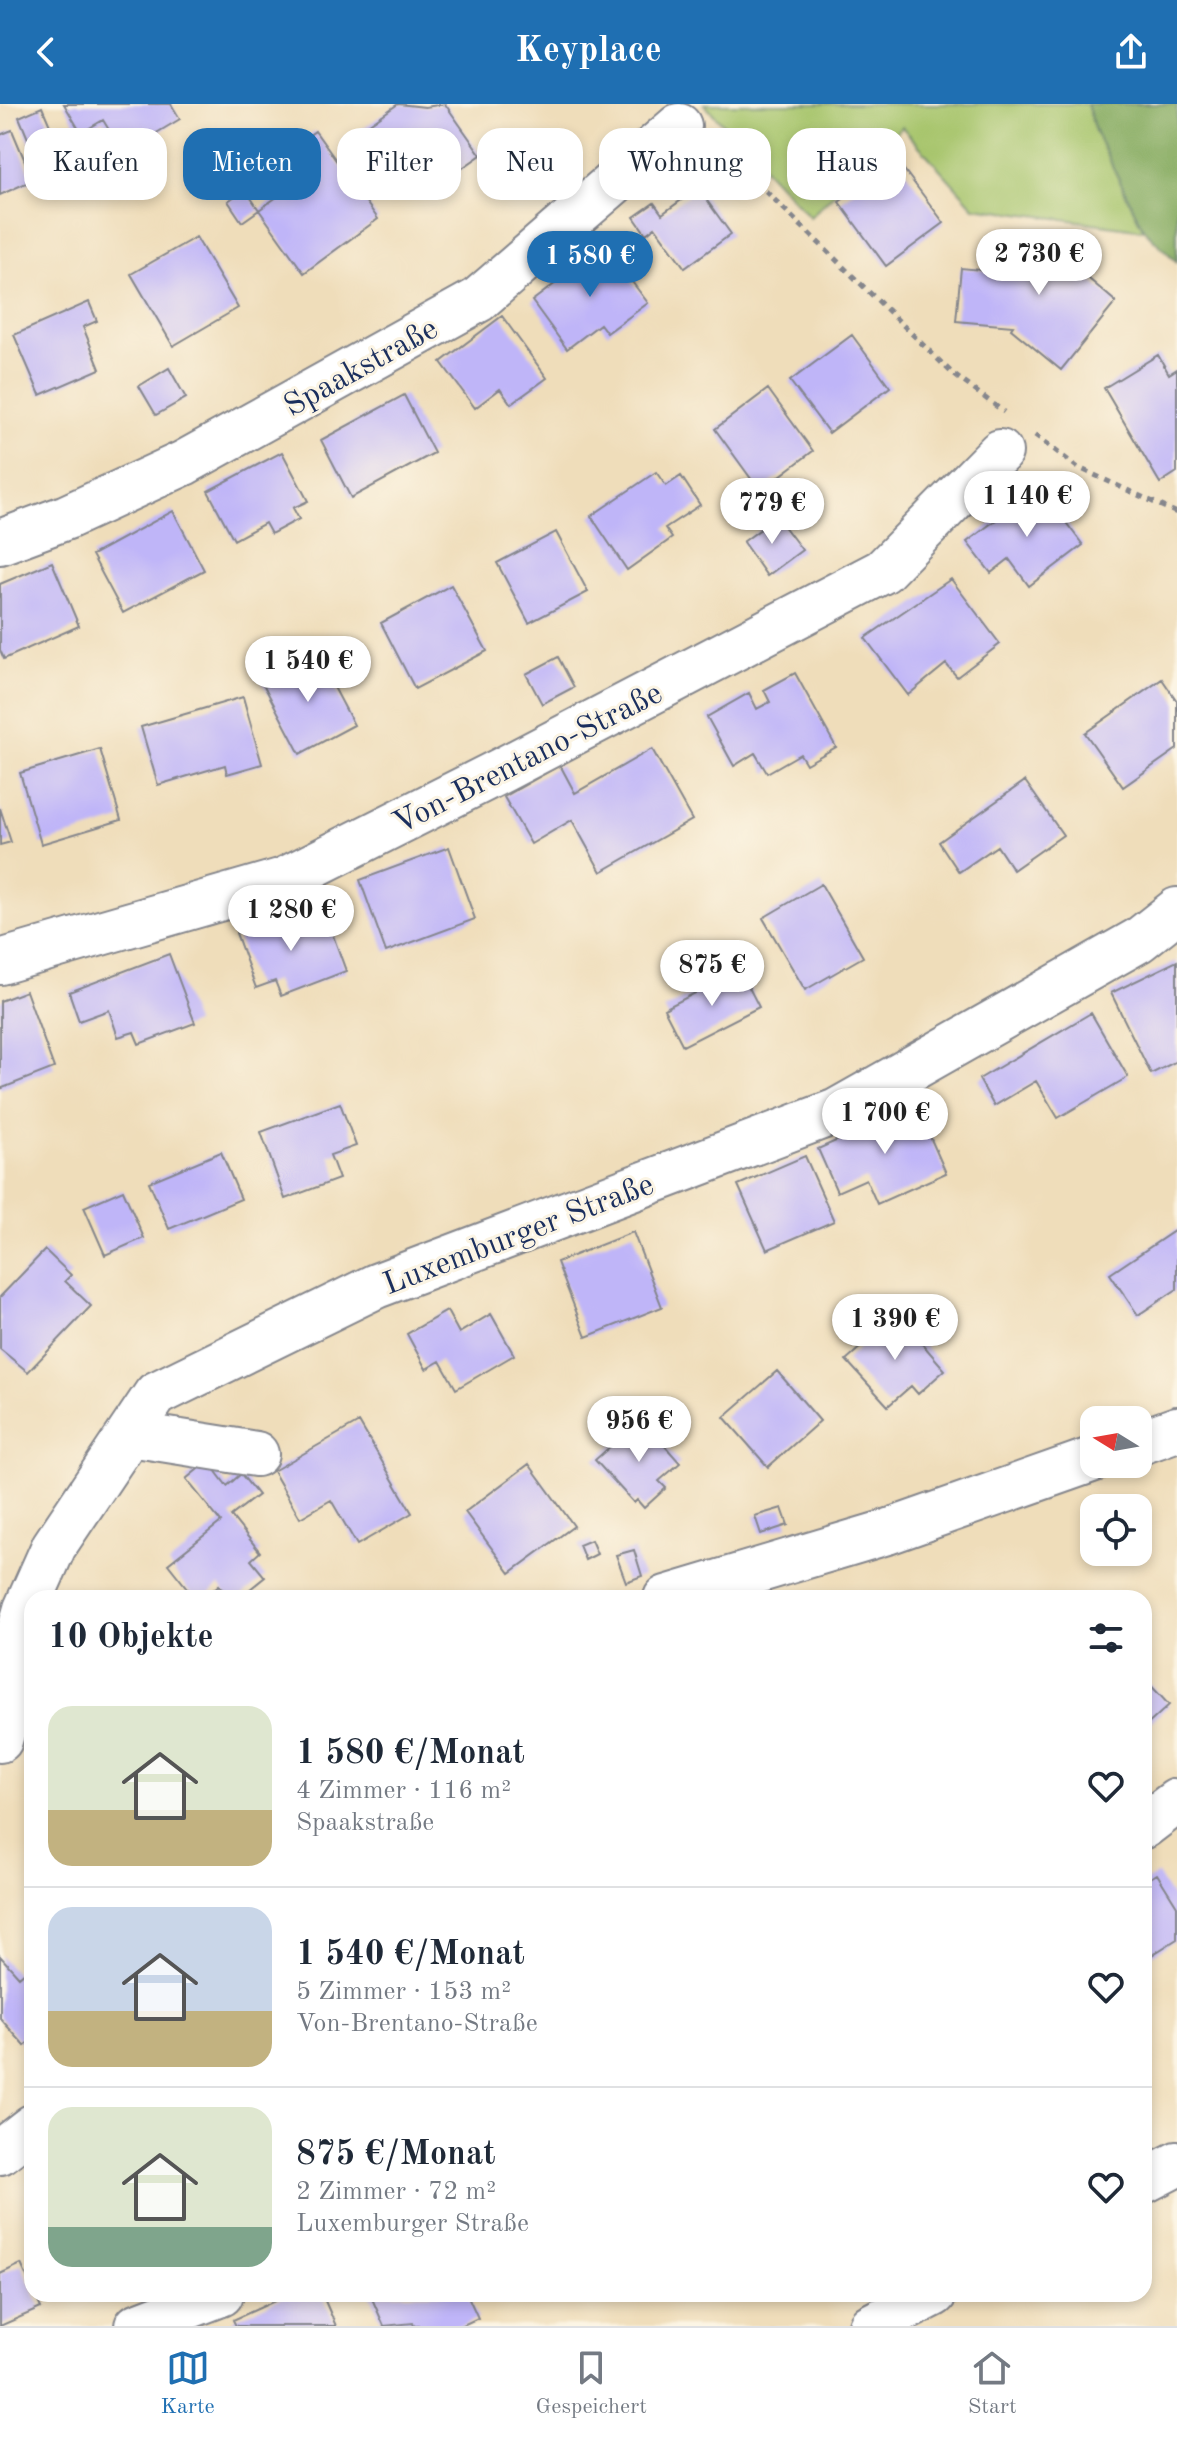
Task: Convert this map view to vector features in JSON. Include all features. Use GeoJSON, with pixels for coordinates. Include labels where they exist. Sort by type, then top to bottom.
{"type":"FeatureCollection","features":[{"type":"Feature","properties":{"kind":"street","name":"Spaakstraße"},"geometry":{"type":"LineString","coordinates":[[0,542],[67,517],[184,463],[478,300],[679,126]]}},
{"type":"Feature","properties":{"kind":"street","name":"Von-Brentano-Straße"},"geometry":{"type":"LineString","coordinates":[[0,962],[284,880],[491,776],[883,571],[1011,431]]}},
{"type":"Feature","properties":{"kind":"street","name":"Luxemburger Straße"},"geometry":{"type":"LineString","coordinates":[[34,1590],[54,1546],[156,1394],[376,1286],[837,1111],[1139,940],[1177,910]]}},
{"type":"Feature","properties":{"kind":"street"},"geometry":{"type":"LineString","coordinates":[[1152,1438],[1177,1429]]}},
{"type":"Feature","properties":{"kind":"street"},"geometry":{"type":"LineString","coordinates":[[130,1434],[256,1454]]}},
{"type":"Feature","properties":{"kind":"street"},"geometry":{"type":"LineString","coordinates":[[693,1590],[887,1532],[1080,1464]]}},
{"type":"Feature","properties":{"kind":"street","name":"Luxemburger Straße"},"geometry":{"type":"LineString","coordinates":[[0,1740],[14,1694],[14,1650],[24,1616]]}},
{"type":"Feature","properties":{"kind":"street"},"geometry":{"type":"LineString","coordinates":[[1152,1820],[1177,1801]]}},
{"type":"Feature","properties":{"kind":"street"},"geometry":{"type":"LineString","coordinates":[[0,2152],[24,2133]]}},
{"type":"Feature","properties":{"kind":"street"},"geometry":{"type":"LineString","coordinates":[[1152,2177],[1177,2164]]}},
{"type":"Feature","properties":{"kind":"street"},"geometry":{"type":"LineString","coordinates":[[137,2326],[200,2302]]}},
{"type":"Feature","properties":{"kind":"street"},"geometry":{"type":"LineString","coordinates":[[871,2326],[918,2302]]}},
{"type":"Feature","properties":{"kind":"path"},"geometry":{"type":"LineString","coordinates":[[679,126],[739,165],[1011,431],[1077,467],[1177,513]]}},
{"type":"Feature","properties":{"kind":"green space"},"geometry":{"type":"Polygon","coordinates":[[[704,104],[1087,104],[1095,131],[1144,230],[974,207],[902,127],[787,128],[787,192],[771,175],[771,128],[727,128],[704,104]]]}},
{"type":"Feature","properties":{"kind":"green space"},"geometry":{"type":"Polygon","coordinates":[[[1087,104],[1177,104],[1177,262],[1144,230],[1095,131],[1087,104]]]}},
{"type":"Feature","properties":{"kind":"green space"},"geometry":{"type":"Polygon","coordinates":[[[794,200],[827,200],[810,217],[794,200]]]}},
{"type":"Feature","properties":{"kind":"building"},"geometry":{"type":"Polygon","coordinates":[[[64,104],[171,104],[180,119],[165,128],[108,128],[103,120],[89,128],[78,128],[64,104]]]}},
{"type":"Feature","properties":{"kind":"building"},"geometry":{"type":"Polygon","coordinates":[[[398,104],[425,107],[445,104],[477,149],[477,158],[461,169],[461,128],[364,128],[398,104]]]}},
{"type":"Feature","properties":{"kind":"building"},"geometry":{"type":"Polygon","coordinates":[[[42,107],[51,128],[24,129],[19,117],[42,107]]]}},
{"type":"Feature","properties":{"kind":"building"},"geometry":{"type":"Polygon","coordinates":[[[12,130],[24,159],[24,184],[0,195],[0,135],[12,130]]]}},
{"type":"Feature","properties":{"kind":"building"},"geometry":{"type":"Polygon","coordinates":[[[321,139],[337,162],[337,200],[364,200],[378,219],[304,273],[259,210],[273,200],[321,200],[321,139]]]}},
{"type":"Feature","properties":{"kind":"building"},"geometry":{"type":"Polygon","coordinates":[[[906,172],[944,223],[886,266],[839,202],[906,200],[906,172]]]}},
{"type":"Feature","properties":{"kind":"building"},"geometry":{"type":"Polygon","coordinates":[[[252,200],[259,210],[242,222],[228,201],[252,200]]]}},
{"type":"Feature","properties":{"kind":"building"},"geometry":{"type":"Polygon","coordinates":[[[681,200],[707,200],[731,234],[685,268],[655,227],[646,234],[634,217],[654,203],[662,214],[681,200]]]}},
{"type":"Feature","properties":{"kind":"building"},"geometry":{"type":"Polygon","coordinates":[[[1024,231],[1084,234],[1082,273],[1116,302],[1061,370],[1011,329],[1013,326],[956,321],[961,268],[1022,274],[1024,231]]]}},
{"type":"Feature","properties":{"kind":"building"},"geometry":{"type":"Polygon","coordinates":[[[196,237],[238,308],[173,346],[131,274],[196,237]]]}},
{"type":"Feature","properties":{"kind":"building"},"geometry":{"type":"Polygon","coordinates":[[[605,246],[648,303],[607,333],[600,324],[567,349],[532,301],[605,246]]]}},
{"type":"Feature","properties":{"kind":"building"},"geometry":{"type":"Polygon","coordinates":[[[89,302],[97,321],[83,327],[100,369],[40,395],[14,335],[89,302]]]}},
{"type":"Feature","properties":{"kind":"building"},"geometry":{"type":"Polygon","coordinates":[[[502,316],[547,378],[511,404],[500,389],[475,408],[441,362],[502,316]]]}},
{"type":"Feature","properties":{"kind":"building"},"geometry":{"type":"Polygon","coordinates":[[[852,335],[890,387],[829,433],[790,381],[852,335]]]}},
{"type":"Feature","properties":{"kind":"building"},"geometry":{"type":"Polygon","coordinates":[[[1158,355],[1169,374],[1177,369],[1177,472],[1160,483],[1104,388],[1158,355]]]}},
{"type":"Feature","properties":{"kind":"building"},"geometry":{"type":"Polygon","coordinates":[[[169,368],[186,398],[156,415],[139,386],[169,368]]]}},
{"type":"Feature","properties":{"kind":"building"},"geometry":{"type":"Polygon","coordinates":[[[768,389],[813,451],[760,491],[715,429],[768,389]]]}},
{"type":"Feature","properties":{"kind":"building"},"geometry":{"type":"Polygon","coordinates":[[[404,395],[434,453],[351,498],[321,440],[404,395]]]}},
{"type":"Feature","properties":{"kind":"building"},"geometry":{"type":"Polygon","coordinates":[[[282,452],[308,501],[293,508],[299,519],[271,534],[265,523],[234,540],[208,491],[282,452]]]}},
{"type":"Feature","properties":{"kind":"building"},"geometry":{"type":"Polygon","coordinates":[[[656,472],[666,486],[681,476],[700,505],[665,528],[672,538],[627,570],[591,516],[656,472]]]}},
{"type":"Feature","properties":{"kind":"building"},"geometry":{"type":"Polygon","coordinates":[[[1039,487],[1083,545],[1029,586],[1009,559],[991,573],[967,542],[1039,487]]]}},
{"type":"Feature","properties":{"kind":"building"},"geometry":{"type":"Polygon","coordinates":[[[173,511],[204,570],[123,613],[92,555],[173,511]]]}},
{"type":"Feature","properties":{"kind":"building"},"geometry":{"type":"Polygon","coordinates":[[[777,517],[802,550],[767,576],[743,542],[777,517]]]}},
{"type":"Feature","properties":{"kind":"building"},"geometry":{"type":"Polygon","coordinates":[[[556,532],[588,592],[529,623],[497,563],[556,532]]]}},
{"type":"Feature","properties":{"kind":"building"},"geometry":{"type":"Polygon","coordinates":[[[52,562],[79,626],[4,659],[0,650],[0,584],[52,562]]]}},
{"type":"Feature","properties":{"kind":"building"},"geometry":{"type":"Polygon","coordinates":[[[951,579],[1000,644],[957,677],[946,664],[908,695],[865,638],[951,579]]]}},
{"type":"Feature","properties":{"kind":"building"},"geometry":{"type":"Polygon","coordinates":[[[451,585],[487,651],[415,689],[381,623],[451,585]]]}},
{"type":"Feature","properties":{"kind":"building"},"geometry":{"type":"Polygon","coordinates":[[[316,653],[354,725],[300,754],[262,682],[316,653]]]}},
{"type":"Feature","properties":{"kind":"building"},"geometry":{"type":"Polygon","coordinates":[[[558,657],[574,687],[542,704],[526,674],[558,657]]]}},
{"type":"Feature","properties":{"kind":"building"},"geometry":{"type":"Polygon","coordinates":[[[795,673],[836,747],[806,764],[800,754],[767,773],[755,753],[734,766],[707,717],[749,693],[757,709],[770,702],[764,690],[795,673]]]}},
{"type":"Feature","properties":{"kind":"building"},"geometry":{"type":"Polygon","coordinates":[[[1162,679],[1177,701],[1177,749],[1123,787],[1085,733],[1162,679]]]}},
{"type":"Feature","properties":{"kind":"building"},"geometry":{"type":"Polygon","coordinates":[[[243,697],[262,764],[227,774],[225,765],[158,785],[141,727],[243,697]]]}},
{"type":"Feature","properties":{"kind":"building"},"geometry":{"type":"Polygon","coordinates":[[[100,749],[121,820],[41,844],[20,773],[100,749]]]}},
{"type":"Feature","properties":{"kind":"building"},"geometry":{"type":"Polygon","coordinates":[[[652,749],[692,820],[601,872],[572,820],[531,844],[504,797],[560,765],[575,793],[652,749]]]}},
{"type":"Feature","properties":{"kind":"building"},"geometry":{"type":"Polygon","coordinates":[[[1025,781],[1063,835],[1013,870],[997,846],[959,872],[939,842],[1025,781]]]}},
{"type":"Feature","properties":{"kind":"building"},"geometry":{"type":"Polygon","coordinates":[[[0,808],[11,842],[0,845],[0,808]]]}},
{"type":"Feature","properties":{"kind":"building"},"geometry":{"type":"Polygon","coordinates":[[[449,847],[475,919],[386,952],[360,880],[449,847]]]}},
{"type":"Feature","properties":{"kind":"building"},"geometry":{"type":"Polygon","coordinates":[[[821,884],[863,957],[805,990],[763,918],[821,884]]]}},
{"type":"Feature","properties":{"kind":"building"},"geometry":{"type":"Polygon","coordinates":[[[324,911],[346,971],[281,996],[275,981],[256,988],[236,933],[283,916],[286,926],[324,911]]]}},
{"type":"Feature","properties":{"kind":"building"},"geometry":{"type":"Polygon","coordinates":[[[169,954],[195,1023],[139,1044],[134,1032],[118,1037],[109,1010],[79,1021],[69,992],[169,954]]]}},
{"type":"Feature","properties":{"kind":"building"},"geometry":{"type":"Polygon","coordinates":[[[1177,961],[1177,1061],[1151,1074],[1111,993],[1177,961]]]}},
{"type":"Feature","properties":{"kind":"building"},"geometry":{"type":"Polygon","coordinates":[[[740,970],[759,1007],[683,1046],[664,1009],[740,970]]]}},
{"type":"Feature","properties":{"kind":"building"},"geometry":{"type":"Polygon","coordinates":[[[26,991],[54,1068],[0,1089],[0,1001],[26,991]]]}},
{"type":"Feature","properties":{"kind":"building"},"geometry":{"type":"Polygon","coordinates":[[[1091,1013],[1128,1077],[1058,1118],[1036,1081],[994,1106],[979,1079],[1091,1013]]]}},
{"type":"Feature","properties":{"kind":"building"},"geometry":{"type":"Polygon","coordinates":[[[340,1103],[356,1146],[330,1155],[339,1179],[285,1199],[261,1132],[340,1103]]]}},
{"type":"Feature","properties":{"kind":"building"},"geometry":{"type":"Polygon","coordinates":[[[916,1105],[946,1173],[877,1204],[866,1179],[837,1192],[818,1149],[916,1105]]]}},
{"type":"Feature","properties":{"kind":"building"},"geometry":{"type":"Polygon","coordinates":[[[221,1152],[241,1199],[169,1229],[149,1182],[221,1152]]]}},
{"type":"Feature","properties":{"kind":"building"},"geometry":{"type":"Polygon","coordinates":[[[805,1156],[834,1221],[767,1250],[738,1185],[805,1156]]]}},
{"type":"Feature","properties":{"kind":"building"},"geometry":{"type":"Polygon","coordinates":[[[123,1190],[144,1238],[105,1255],[84,1207],[123,1190]]]}},
{"type":"Feature","properties":{"kind":"building"},"geometry":{"type":"Polygon","coordinates":[[[1177,1229],[1177,1289],[1138,1315],[1110,1274],[1177,1229]]]}},
{"type":"Feature","properties":{"kind":"building"},"geometry":{"type":"Polygon","coordinates":[[[633,1232],[662,1307],[586,1337],[557,1262],[633,1232]]]}},
{"type":"Feature","properties":{"kind":"building"},"geometry":{"type":"Polygon","coordinates":[[[45,1250],[71,1275],[65,1281],[91,1306],[28,1372],[0,1349],[0,1297],[45,1250]]]}},
{"type":"Feature","properties":{"kind":"building"},"geometry":{"type":"Polygon","coordinates":[[[447,1311],[459,1333],[491,1314],[514,1355],[456,1389],[440,1361],[426,1369],[407,1334],[447,1311]]]}},
{"type":"Feature","properties":{"kind":"building"},"geometry":{"type":"Polygon","coordinates":[[[897,1315],[945,1370],[918,1394],[911,1386],[888,1406],[846,1360],[897,1315]]]}},
{"type":"Feature","properties":{"kind":"building"},"geometry":{"type":"Polygon","coordinates":[[[777,1371],[820,1421],[768,1467],[724,1417],[777,1371]]]}},
{"type":"Feature","properties":{"kind":"building"},"geometry":{"type":"Polygon","coordinates":[[[641,1419],[680,1463],[659,1481],[666,1488],[644,1508],[637,1500],[634,1503],[595,1460],[641,1419]]]}},
{"type":"Feature","properties":{"kind":"building"},"geometry":{"type":"Polygon","coordinates":[[[359,1422],[412,1513],[357,1545],[331,1500],[300,1518],[273,1471],[359,1422]]]}},
{"type":"Feature","properties":{"kind":"building"},"geometry":{"type":"Polygon","coordinates":[[[208,1461],[227,1486],[241,1474],[258,1495],[231,1516],[260,1552],[251,1560],[265,1577],[249,1590],[223,1590],[219,1585],[213,1590],[189,1590],[168,1564],[221,1522],[186,1479],[208,1461]]]}},
{"type":"Feature","properties":{"kind":"building"},"geometry":{"type":"Polygon","coordinates":[[[529,1464],[574,1526],[510,1573],[465,1512],[529,1464]]]}},
{"type":"Feature","properties":{"kind":"building"},"geometry":{"type":"Polygon","coordinates":[[[782,1508],[788,1525],[761,1534],[755,1516],[782,1508]]]}},
{"type":"Feature","properties":{"kind":"building"},"geometry":{"type":"Polygon","coordinates":[[[591,1540],[597,1554],[585,1560],[579,1545],[591,1540]]]}},
{"type":"Feature","properties":{"kind":"building"},"geometry":{"type":"Polygon","coordinates":[[[634,1550],[642,1576],[626,1582],[616,1555],[634,1550]]]}},
{"type":"Feature","properties":{"kind":"building"},"geometry":{"type":"Polygon","coordinates":[[[1152,1687],[1169,1705],[1152,1721],[1152,1687]]]}},
{"type":"Feature","properties":{"kind":"building"},"geometry":{"type":"Polygon","coordinates":[[[1157,1874],[1177,1906],[1177,1939],[1152,1955],[1152,1877],[1157,1874]]]}},
{"type":"Feature","properties":{"kind":"building"},"geometry":{"type":"Polygon","coordinates":[[[0,1956],[19,1977],[24,1973],[24,2045],[0,2018],[0,1956]]]}},
{"type":"Feature","properties":{"kind":"building"},"geometry":{"type":"Polygon","coordinates":[[[21,2264],[24,2271],[24,2302],[38,2302],[41,2308],[0,2326],[0,2274],[21,2264]]]}},
{"type":"Feature","properties":{"kind":"building"},"geometry":{"type":"Polygon","coordinates":[[[272,2302],[326,2302],[336,2326],[236,2326],[233,2320],[272,2302]]]}},
{"type":"Feature","properties":{"kind":"building"},"geometry":{"type":"Polygon","coordinates":[[[374,2302],[471,2302],[478,2318],[461,2326],[414,2326],[413,2323],[384,2326],[374,2302]]]}}]}
